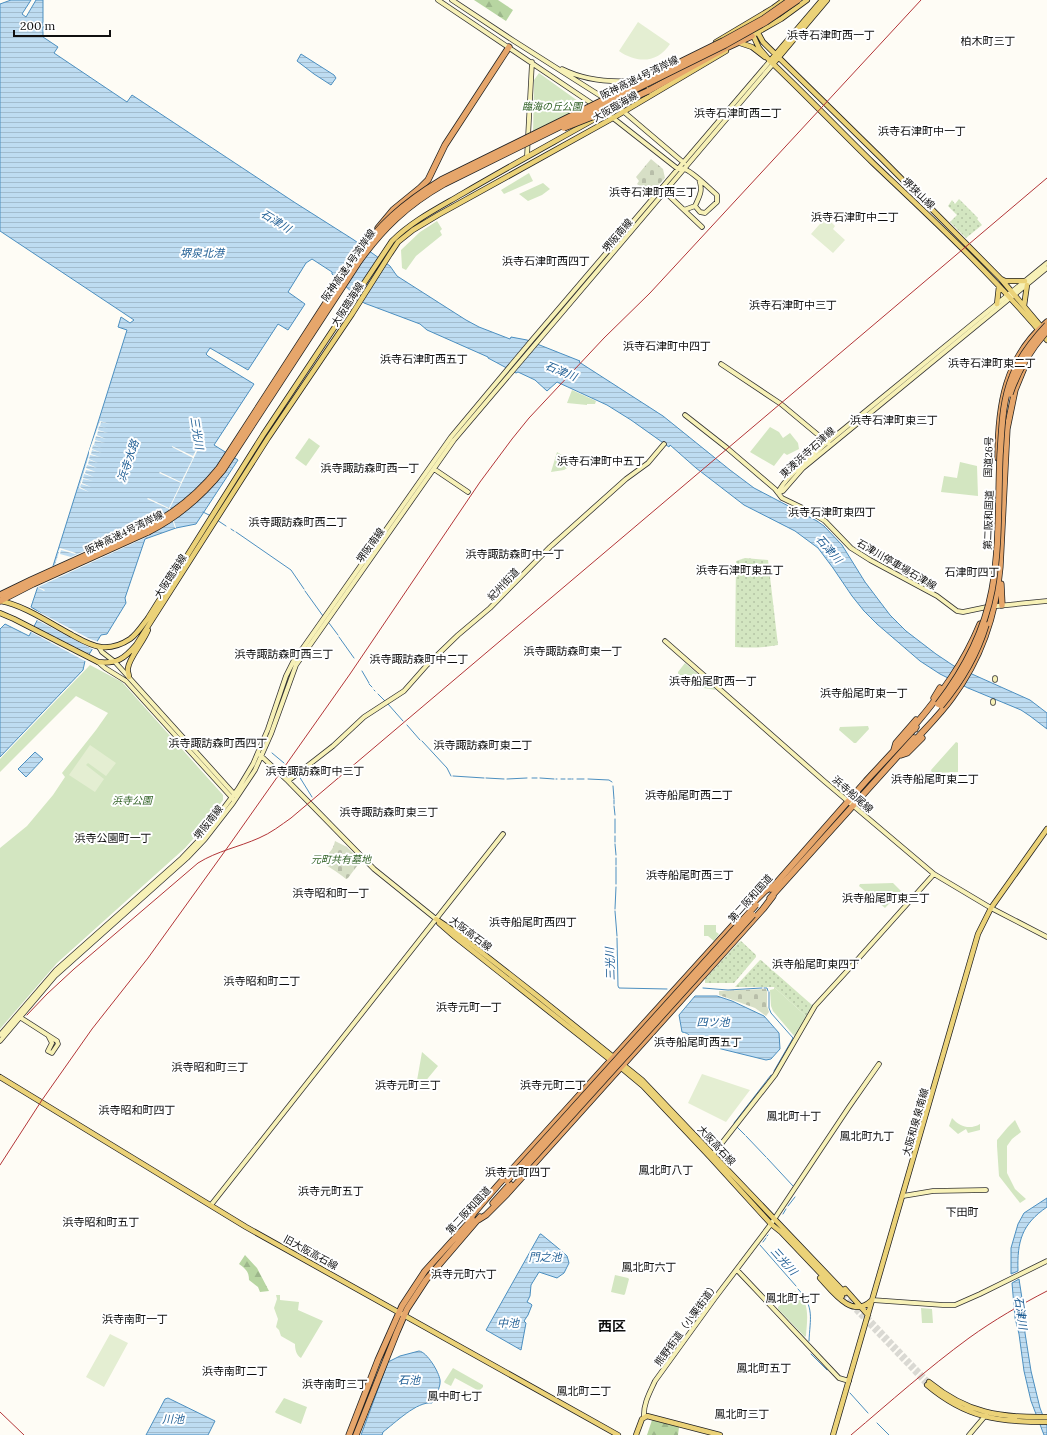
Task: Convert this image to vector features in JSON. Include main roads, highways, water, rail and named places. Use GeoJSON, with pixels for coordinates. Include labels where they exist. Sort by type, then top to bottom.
{"type":"FeatureCollection","features":[{"type":"Feature","properties":{"kind":"highway","name":"阪神高速4号湾岸線"},"geometry":{"type":"LineString","coordinates":[[0,595],[156,523],[179,508],[199,491],[210,480],[227,456],[365,245],[398,209],[441,180],[723,41],[763,19],[790,0]]}},
{"type":"Feature","properties":{"kind":"highway","name":"阪神高速4号湾岸線"},"geometry":{"type":"LineString","coordinates":[[0,601],[159,527],[194,502],[214,482],[231,459],[347,279],[378,236],[415,202],[444,184],[725,45],[766,22],[798,0]]}},
{"type":"Feature","properties":{"kind":"highway"},"geometry":{"type":"LineString","coordinates":[[489,162],[539,138],[592,117],[643,93],[726,48],[752,36]]}},
{"type":"Feature","properties":{"kind":"highway"},"geometry":{"type":"LineString","coordinates":[[365,245],[387,216],[428,180],[445,145],[510,48]]}},
{"type":"Feature","properties":{"kind":"highway","name":"国道26号"},"geometry":{"type":"LineString","coordinates":[[939,705],[976,634],[987,607],[994,561],[998,420],[1001,404],[1013,367],[1022,351],[1043,326]]}},
{"type":"Feature","properties":{"kind":"highway","name":"第二阪和国道"},"geometry":{"type":"LineString","coordinates":[[349,1435],[378,1360],[402,1313],[426,1280],[509,1182],[848,801],[939,705],[954,682],[974,647],[986,616],[991,595],[995,567],[1001,437],[1005,403],[1012,376],[1020,360],[1043,326]]}},
{"type":"Feature","properties":{"kind":"highway","name":"国道26号"},"geometry":{"type":"LineString","coordinates":[[939,705],[971,669],[985,638],[995,606],[1000,567],[1008,420],[1015,390],[1023,370],[1047,335]]}},
{"type":"Feature","properties":{"kind":"highway","name":"第二阪和国道"},"geometry":{"type":"LineString","coordinates":[[356,1435],[408,1296],[425,1271],[469,1221],[509,1182],[753,915],[773,896],[913,740],[963,676],[982,639],[995,589],[998,568],[1004,437],[1008,403],[1020,368],[1033,347],[1047,335]]}},
{"type":"Feature","properties":{"kind":"highway"},"geometry":{"type":"LineString","coordinates":[[1000,567],[1002,605]]}},
{"type":"Feature","properties":{"kind":"highway"},"geometry":{"type":"LineString","coordinates":[[893,752],[896,743],[940,688]]}},
{"type":"Feature","properties":{"kind":"highway"},"geometry":{"type":"LineString","coordinates":[[899,756],[908,753],[956,698]]}},
{"type":"Feature","properties":{"kind":"highway"},"geometry":{"type":"LineString","coordinates":[[469,1221],[498,1185],[752,902],[773,886]]}},
{"type":"Feature","properties":{"kind":"highway"},"geometry":{"type":"LineString","coordinates":[[478,1220],[486,1215],[507,1194],[763,910],[773,896]]}},
{"type":"Feature","properties":{"kind":"main road","name":"大阪臨海線"},"geometry":{"type":"LineString","coordinates":[[0,601],[17,606],[86,643],[99,647],[120,645],[136,634],[148,618],[263,435],[392,241],[410,225],[527,156],[605,113],[615,105],[661,78],[784,0]]}},
{"type":"Feature","properties":{"kind":"main road","name":"大阪臨海線"},"geometry":{"type":"LineString","coordinates":[[0,614],[8,616],[92,660],[108,663],[125,658],[152,621],[268,438],[398,242],[413,230],[438,215],[624,112],[781,19],[807,0]]}},
{"type":"Feature","properties":{"kind":"main road"},"geometry":{"type":"LineString","coordinates":[[777,56],[822,0]]}},
{"type":"Feature","properties":{"kind":"main road"},"geometry":{"type":"LineString","coordinates":[[740,43],[752,47],[770,61],[777,56],[827,0]]}},
{"type":"Feature","properties":{"kind":"main road","name":"堺狭山線"},"geometry":{"type":"LineString","coordinates":[[749,22],[758,32],[763,42],[1001,279],[1011,295],[1043,326]]}},
{"type":"Feature","properties":{"kind":"main road","name":"堺狭山線"},"geometry":{"type":"LineString","coordinates":[[749,22],[752,36],[770,61],[999,286],[1024,306],[1043,326],[1047,335]]}},
{"type":"Feature","properties":{"kind":"main road"},"geometry":{"type":"LineString","coordinates":[[1001,279],[1005,281],[1026,283],[1024,306]]}},
{"type":"Feature","properties":{"kind":"main road"},"geometry":{"type":"LineString","coordinates":[[997,304],[999,286]]}},
{"type":"Feature","properties":{"kind":"main road"},"geometry":{"type":"LineString","coordinates":[[128,679],[129,664],[145,638],[152,621]]}},
{"type":"Feature","properties":{"kind":"main road","name":"大阪和泉泉南線"},"geometry":{"type":"LineString","coordinates":[[833,1435],[978,934],[991,908],[1047,829]]}},
{"type":"Feature","properties":{"kind":"main road","name":"大阪高石線"},"geometry":{"type":"LineString","coordinates":[[436,919],[450,933],[642,1080],[712,1156],[771,1224],[781,1232],[843,1295],[774,1219],[712,1156]]}},
{"type":"Feature","properties":{"kind":"main road","name":"旧大阪高石線"},"geometry":{"type":"LineString","coordinates":[[0,1077],[246,1227],[618,1435]]}},
{"type":"Feature","properties":{"kind":"main road"},"geometry":{"type":"LineString","coordinates":[[774,1219],[785,1227],[868,1315]]}},
{"type":"Feature","properties":{"kind":"main road"},"geometry":{"type":"LineString","coordinates":[[771,1224],[845,1304],[853,1307],[860,1306],[868,1304],[872,1300]]}},
{"type":"Feature","properties":{"kind":"main road"},"geometry":{"type":"LineString","coordinates":[[928,1383],[958,1402],[986,1415],[1008,1416],[1047,1422]]}},
{"type":"Feature","properties":{"kind":"main road"},"geometry":{"type":"LineString","coordinates":[[636,1435],[644,1417],[650,1417],[720,1435]]}},
{"type":"Feature","properties":{"kind":"main road"},"geometry":{"type":"LineString","coordinates":[[1032,1420],[1047,1417]]}},
{"type":"Feature","properties":{"kind":"water","name":"堺泉北港"},"geometry":{"type":"Polygon","coordinates":[[[11,0],[31,0],[22,14],[26,17],[36,0],[43,0],[43,37],[58,47],[54,53],[127,102],[132,95],[354,240],[390,266],[397,276],[466,320],[479,327],[510,339],[511,337],[527,340],[580,361],[579,362],[663,416],[754,488],[817,521],[824,526],[842,545],[865,582],[890,615],[906,631],[954,666],[1030,700],[1047,713],[1047,729],[1021,710],[968,688],[940,674],[920,661],[864,611],[818,548],[795,531],[744,505],[696,468],[670,445],[669,447],[631,420],[607,405],[557,382],[547,391],[535,380],[518,372],[516,373],[488,357],[427,330],[420,324],[364,303],[332,274],[332,272],[312,259],[306,263],[288,292],[305,304],[288,330],[278,324],[248,370],[210,348],[206,354],[254,384],[214,445],[238,460],[196,524],[176,528],[145,539],[125,598],[126,603],[107,634],[101,635],[85,661],[83,670],[0,757],[0,629],[5,624],[29,636],[41,613],[31,607],[40,580],[48,582],[127,330],[118,327],[121,317],[130,323],[134,320],[0,231],[0,4],[11,0]]]}},
{"type":"Feature","properties":{"kind":"water"},"geometry":{"type":"Polygon","coordinates":[[[301,54],[334,75],[336,78],[331,85],[297,61],[301,54]]]}},
{"type":"Feature","properties":{"kind":"water"},"geometry":{"type":"Polygon","coordinates":[[[35,752],[43,759],[26,777],[18,769],[35,752]]]}},
{"type":"Feature","properties":{"kind":"water","name":"四ツ池"},"geometry":{"type":"Polygon","coordinates":[[[695,996],[717,996],[732,1001],[764,1016],[779,1033],[780,1049],[771,1059],[766,1060],[693,1042],[689,1035],[682,1032],[679,1015],[695,996]]]}},
{"type":"Feature","properties":{"kind":"water"},"geometry":{"type":"Polygon","coordinates":[[[1047,1198],[1047,1207],[1032,1220],[1023,1234],[1020,1242],[1018,1271],[1011,1274],[1011,1248],[1018,1224],[1024,1213],[1047,1198]]]}},
{"type":"Feature","properties":{"kind":"water"},"geometry":{"type":"Polygon","coordinates":[[[540,1234],[567,1256],[569,1263],[564,1273],[557,1278],[539,1272],[531,1285],[530,1296],[527,1302],[532,1305],[524,1321],[526,1323],[521,1350],[486,1330],[540,1234]]]}},
{"type":"Feature","properties":{"kind":"water","name":"石津川"},"geometry":{"type":"Polygon","coordinates":[[[1019,1279],[1031,1371],[1040,1408],[1047,1426],[1047,1435],[1044,1435],[1031,1401],[1024,1371],[1019,1334],[1015,1318],[1012,1283],[1019,1279]]]}},
{"type":"Feature","properties":{"kind":"water","name":"石池"},"geometry":{"type":"Polygon","coordinates":[[[419,1351],[426,1355],[439,1376],[440,1385],[434,1401],[432,1403],[420,1405],[413,1409],[383,1432],[382,1435],[361,1435],[388,1362],[400,1356],[419,1351]]]}},
{"type":"Feature","properties":{"kind":"water","name":"川池"},"geometry":{"type":"Polygon","coordinates":[[[168,1398],[215,1421],[208,1435],[146,1435],[165,1399],[168,1398]]]}},
{"type":"Feature","properties":{"kind":"waterway","name":"三光川"},"geometry":{"type":"LineString","coordinates":[[203,512],[211,516]]}},
{"type":"Feature","properties":{"kind":"waterway","name":"三光川"},"geometry":{"type":"LineString","coordinates":[[217,520],[226,526]]}},
{"type":"Feature","properties":{"kind":"waterway","name":"三光川"},"geometry":{"type":"LineString","coordinates":[[236,532],[291,570],[304,589]]}},
{"type":"Feature","properties":{"kind":"waterway","name":"三光川"},"geometry":{"type":"LineString","coordinates":[[305,591],[323,616]]}},
{"type":"Feature","properties":{"kind":"waterway","name":"三光川"},"geometry":{"type":"LineString","coordinates":[[329,623],[338,635]]}},
{"type":"Feature","properties":{"kind":"waterway","name":"三光川"},"geometry":{"type":"LineString","coordinates":[[339,637],[354,658]]}},
{"type":"Feature","properties":{"kind":"waterway","name":"三光川"},"geometry":{"type":"LineString","coordinates":[[362,671],[369,683]]}},
{"type":"Feature","properties":{"kind":"waterway","name":"三光川"},"geometry":{"type":"LineString","coordinates":[[369,684],[372,687]]}},
{"type":"Feature","properties":{"kind":"waterway","name":"三光川"},"geometry":{"type":"LineString","coordinates":[[378,694],[385,701]]}},
{"type":"Feature","properties":{"kind":"waterway","name":"三光川"},"geometry":{"type":"LineString","coordinates":[[388,704],[403,721]]}},
{"type":"Feature","properties":{"kind":"waterway","name":"三光川"},"geometry":{"type":"LineString","coordinates":[[407,725],[420,740]]}},
{"type":"Feature","properties":{"kind":"waterway","name":"三光川"},"geometry":{"type":"LineString","coordinates":[[422,741],[447,768],[451,776]]}},
{"type":"Feature","properties":{"kind":"waterway"},"geometry":{"type":"LineString","coordinates":[[272,753],[284,763]]}},
{"type":"Feature","properties":{"kind":"waterway"},"geometry":{"type":"LineString","coordinates":[[292,769],[296,773]]}},
{"type":"Feature","properties":{"kind":"waterway"},"geometry":{"type":"LineString","coordinates":[[299,776],[312,797]]}},
{"type":"Feature","properties":{"kind":"waterway","name":"三光川"},"geometry":{"type":"LineString","coordinates":[[453,776],[484,778]]}},
{"type":"Feature","properties":{"kind":"waterway","name":"三光川"},"geometry":{"type":"LineString","coordinates":[[486,778],[504,779]]}},
{"type":"Feature","properties":{"kind":"waterway","name":"三光川"},"geometry":{"type":"LineString","coordinates":[[507,779],[527,778]]}},
{"type":"Feature","properties":{"kind":"waterway","name":"三光川"},"geometry":{"type":"LineString","coordinates":[[532,778],[537,778]]}},
{"type":"Feature","properties":{"kind":"waterway","name":"三光川"},"geometry":{"type":"LineString","coordinates":[[540,778],[554,779]]}},
{"type":"Feature","properties":{"kind":"waterway","name":"三光川"},"geometry":{"type":"LineString","coordinates":[[577,779],[584,779]]}},
{"type":"Feature","properties":{"kind":"waterway","name":"三光川"},"geometry":{"type":"LineString","coordinates":[[588,779],[609,780],[612,782]]}},
{"type":"Feature","properties":{"kind":"waterway","name":"三光川"},"geometry":{"type":"LineString","coordinates":[[613,786],[614,799]]}},
{"type":"Feature","properties":{"kind":"waterway","name":"三光川"},"geometry":{"type":"LineString","coordinates":[[614,806],[615,815]]}},
{"type":"Feature","properties":{"kind":"waterway","name":"三光川"},"geometry":{"type":"LineString","coordinates":[[615,819],[615,833]]}},
{"type":"Feature","properties":{"kind":"waterway","name":"三光川"},"geometry":{"type":"LineString","coordinates":[[615,836],[615,842]]}},
{"type":"Feature","properties":{"kind":"waterway","name":"三光川"},"geometry":{"type":"LineString","coordinates":[[615,844],[616,855]]}},
{"type":"Feature","properties":{"kind":"waterway","name":"三光川"},"geometry":{"type":"LineString","coordinates":[[616,858],[616,865]]}},
{"type":"Feature","properties":{"kind":"waterway","name":"三光川"},"geometry":{"type":"LineString","coordinates":[[616,867],[616,884]]}},
{"type":"Feature","properties":{"kind":"waterway","name":"三光川"},"geometry":{"type":"LineString","coordinates":[[615,909],[616,887]]}},
{"type":"Feature","properties":{"kind":"waterway","name":"三光川"},"geometry":{"type":"LineString","coordinates":[[615,911],[617,936]]}},
{"type":"Feature","properties":{"kind":"waterway","name":"三光川"},"geometry":{"type":"LineString","coordinates":[[617,938],[619,988],[667,989]]}},
{"type":"Feature","properties":{"kind":"waterway","name":"三光川"},"geometry":{"type":"LineString","coordinates":[[703,988],[728,990],[762,988]]}},
{"type":"Feature","properties":{"kind":"waterway","name":"三光川"},"geometry":{"type":"LineString","coordinates":[[764,988],[767,988],[768,991]]}},
{"type":"Feature","properties":{"kind":"waterway","name":"三光川"},"geometry":{"type":"LineString","coordinates":[[769,992],[769,1008],[771,1013],[793,1038],[774,1071]]}},
{"type":"Feature","properties":{"kind":"waterway","name":"三光川"},"geometry":{"type":"LineString","coordinates":[[734,1123],[771,1075]]}},
{"type":"Feature","properties":{"kind":"waterway","name":"三光川"},"geometry":{"type":"LineString","coordinates":[[737,1127],[745,1135]]}},
{"type":"Feature","properties":{"kind":"waterway","name":"三光川"},"geometry":{"type":"LineString","coordinates":[[746,1136],[766,1157]]}},
{"type":"Feature","properties":{"kind":"waterway","name":"三光川"},"geometry":{"type":"LineString","coordinates":[[767,1158],[793,1186]]}},
{"type":"Feature","properties":{"kind":"waterway","name":"三光川"},"geometry":{"type":"LineString","coordinates":[[788,1206],[795,1197]]}},
{"type":"Feature","properties":{"kind":"waterway","name":"三光川"},"geometry":{"type":"LineString","coordinates":[[783,1214],[786,1209]]}},
{"type":"Feature","properties":{"kind":"waterway","name":"三光川"},"geometry":{"type":"LineString","coordinates":[[763,1242],[766,1238]]}},
{"type":"Feature","properties":{"kind":"waterway","name":"三光川"},"geometry":{"type":"LineString","coordinates":[[760,1245],[796,1286]]}},
{"type":"Feature","properties":{"kind":"waterway","name":"三光川"},"geometry":{"type":"LineString","coordinates":[[798,1289],[807,1301],[809,1307],[809,1341]]}},
{"type":"Feature","properties":{"kind":"waterway","name":"三光川"},"geometry":{"type":"LineString","coordinates":[[811,1354],[827,1370]]}},
{"type":"Feature","properties":{"kind":"waterway","name":"三光川"},"geometry":{"type":"LineString","coordinates":[[850,1393],[868,1413]]}},
{"type":"Feature","properties":{"kind":"waterway","name":"三光川"},"geometry":{"type":"LineString","coordinates":[[877,1423],[889,1435]]}},
{"type":"Feature","properties":{"kind":"tunnel"},"geometry":{"type":"LineString","coordinates":[[845,1293],[929,1382]]}},
{"type":"Feature","properties":{"kind":"tunnel"},"geometry":{"type":"LineString","coordinates":[[842,1296],[927,1385]]}},
{"type":"Feature","properties":{"kind":"tram line"},"geometry":{"type":"LineString","coordinates":[[27,1015],[74,969],[198,863],[213,855],[263,836],[291,818],[1047,178]]}},
{"type":"Feature","properties":{"kind":"railway"},"geometry":{"type":"LineString","coordinates":[[0,1165],[42,1100],[92,1029],[148,958],[230,844],[350,674],[480,482],[512,439],[529,418],[604,338],[650,293],[921,0]]}},
{"type":"Feature","properties":{"kind":"railway"},"geometry":{"type":"LineString","coordinates":[[851,1435],[954,1349],[1007,1313],[1047,1291]]}},
{"type":"Feature","properties":{"kind":"railway"},"geometry":{"type":"LineString","coordinates":[[0,1412],[24,1435]]}},
{"type":"Feature","properties":{"kind":"district","name":"浜寺石津町西一丁"},"geometry":{"type":"Point","coordinates":[831,35]}},
{"type":"Feature","properties":{"kind":"district","name":"柏木町三丁"},"geometry":{"type":"Point","coordinates":[988,41]}},
{"type":"Feature","properties":{"kind":"district","name":"浜寺石津町西二丁"},"geometry":{"type":"Point","coordinates":[738,113]}},
{"type":"Feature","properties":{"kind":"district","name":"浜寺石津町中一丁"},"geometry":{"type":"Point","coordinates":[922,131]}},
{"type":"Feature","properties":{"kind":"district","name":"浜寺石津町西三丁"},"geometry":{"type":"Point","coordinates":[653,192]}},
{"type":"Feature","properties":{"kind":"district","name":"浜寺石津町中二丁"},"geometry":{"type":"Point","coordinates":[855,217]}},
{"type":"Feature","properties":{"kind":"district","name":"浜寺石津町西四丁"},"geometry":{"type":"Point","coordinates":[546,261]}},
{"type":"Feature","properties":{"kind":"district","name":"浜寺石津町中三丁"},"geometry":{"type":"Point","coordinates":[793,305]}},
{"type":"Feature","properties":{"kind":"district","name":"浜寺石津町中四丁"},"geometry":{"type":"Point","coordinates":[667,346]}},
{"type":"Feature","properties":{"kind":"district","name":"浜寺石津町西五丁"},"geometry":{"type":"Point","coordinates":[424,359]}},
{"type":"Feature","properties":{"kind":"district","name":"浜寺石津町東二丁"},"geometry":{"type":"Point","coordinates":[992,363]}},
{"type":"Feature","properties":{"kind":"district","name":"浜寺石津町東三丁"},"geometry":{"type":"Point","coordinates":[894,420]}},
{"type":"Feature","properties":{"kind":"district","name":"浜寺石津町中五丁"},"geometry":{"type":"Point","coordinates":[601,461]}},
{"type":"Feature","properties":{"kind":"district","name":"浜寺諏訪森町西一丁"},"geometry":{"type":"Point","coordinates":[370,468]}},
{"type":"Feature","properties":{"kind":"district","name":"浜寺石津町東四丁"},"geometry":{"type":"Point","coordinates":[832,512]}},
{"type":"Feature","properties":{"kind":"district","name":"浜寺諏訪森町西二丁"},"geometry":{"type":"Point","coordinates":[298,522]}},
{"type":"Feature","properties":{"kind":"district","name":"浜寺諏訪森町中一丁"},"geometry":{"type":"Point","coordinates":[515,554]}},
{"type":"Feature","properties":{"kind":"district","name":"浜寺石津町東五丁"},"geometry":{"type":"Point","coordinates":[740,570]}},
{"type":"Feature","properties":{"kind":"district","name":"石津町四丁"},"geometry":{"type":"Point","coordinates":[972,572]}},
{"type":"Feature","properties":{"kind":"district","name":"浜寺諏訪森町東一丁"},"geometry":{"type":"Point","coordinates":[573,651]}},
{"type":"Feature","properties":{"kind":"district","name":"浜寺諏訪森町西三丁"},"geometry":{"type":"Point","coordinates":[284,654]}},
{"type":"Feature","properties":{"kind":"district","name":"浜寺諏訪森町中二丁"},"geometry":{"type":"Point","coordinates":[419,659]}},
{"type":"Feature","properties":{"kind":"district","name":"浜寺船尾町西一丁"},"geometry":{"type":"Point","coordinates":[713,681]}},
{"type":"Feature","properties":{"kind":"district","name":"浜寺船尾町東一丁"},"geometry":{"type":"Point","coordinates":[864,693]}},
{"type":"Feature","properties":{"kind":"district","name":"浜寺諏訪森町西四丁"},"geometry":{"type":"Point","coordinates":[218,743]}},
{"type":"Feature","properties":{"kind":"district","name":"浜寺諏訪森町東二丁"},"geometry":{"type":"Point","coordinates":[483,745]}},
{"type":"Feature","properties":{"kind":"district","name":"浜寺諏訪森町中三丁"},"geometry":{"type":"Point","coordinates":[315,771]}},
{"type":"Feature","properties":{"kind":"district","name":"浜寺船尾町東二丁"},"geometry":{"type":"Point","coordinates":[935,779]}},
{"type":"Feature","properties":{"kind":"district","name":"浜寺船尾町西二丁"},"geometry":{"type":"Point","coordinates":[689,795]}},
{"type":"Feature","properties":{"kind":"district","name":"浜寺諏訪森町東三丁"},"geometry":{"type":"Point","coordinates":[389,812]}},
{"type":"Feature","properties":{"kind":"district","name":"浜寺公園町一丁"},"geometry":{"type":"Point","coordinates":[113,838]}},
{"type":"Feature","properties":{"kind":"district","name":"浜寺船尾町西三丁"},"geometry":{"type":"Point","coordinates":[690,875]}},
{"type":"Feature","properties":{"kind":"district","name":"浜寺昭和町一丁"},"geometry":{"type":"Point","coordinates":[331,893]}},
{"type":"Feature","properties":{"kind":"district","name":"浜寺船尾町東三丁"},"geometry":{"type":"Point","coordinates":[886,898]}},
{"type":"Feature","properties":{"kind":"district","name":"浜寺船尾町西四丁"},"geometry":{"type":"Point","coordinates":[533,922]}},
{"type":"Feature","properties":{"kind":"district","name":"浜寺船尾町東四丁"},"geometry":{"type":"Point","coordinates":[816,964]}},
{"type":"Feature","properties":{"kind":"district","name":"浜寺昭和町二丁"},"geometry":{"type":"Point","coordinates":[262,981]}},
{"type":"Feature","properties":{"kind":"district","name":"浜寺元町一丁"},"geometry":{"type":"Point","coordinates":[469,1007]}},
{"type":"Feature","properties":{"kind":"district","name":"浜寺船尾町西五丁"},"geometry":{"type":"Point","coordinates":[698,1042]}},
{"type":"Feature","properties":{"kind":"district","name":"浜寺昭和町三丁"},"geometry":{"type":"Point","coordinates":[210,1067]}},
{"type":"Feature","properties":{"kind":"district","name":"浜寺元町三丁"},"geometry":{"type":"Point","coordinates":[408,1085]}},
{"type":"Feature","properties":{"kind":"district","name":"浜寺元町二丁"},"geometry":{"type":"Point","coordinates":[553,1085]}},
{"type":"Feature","properties":{"kind":"district","name":"浜寺昭和町四丁"},"geometry":{"type":"Point","coordinates":[137,1110]}},
{"type":"Feature","properties":{"kind":"district","name":"鳳北町十丁"},"geometry":{"type":"Point","coordinates":[794,1116]}},
{"type":"Feature","properties":{"kind":"district","name":"鳳北町九丁"},"geometry":{"type":"Point","coordinates":[867,1136]}},
{"type":"Feature","properties":{"kind":"district","name":"鳳北町八丁"},"geometry":{"type":"Point","coordinates":[666,1170]}},
{"type":"Feature","properties":{"kind":"district","name":"浜寺元町四丁"},"geometry":{"type":"Point","coordinates":[518,1172]}},
{"type":"Feature","properties":{"kind":"district","name":"浜寺元町五丁"},"geometry":{"type":"Point","coordinates":[331,1191]}},
{"type":"Feature","properties":{"kind":"district","name":"下田町"},"geometry":{"type":"Point","coordinates":[962,1212]}},
{"type":"Feature","properties":{"kind":"district","name":"浜寺昭和町五丁"},"geometry":{"type":"Point","coordinates":[101,1222]}},
{"type":"Feature","properties":{"kind":"district","name":"鳳北町六丁"},"geometry":{"type":"Point","coordinates":[649,1267]}},
{"type":"Feature","properties":{"kind":"district","name":"浜寺元町六丁"},"geometry":{"type":"Point","coordinates":[464,1274]}},
{"type":"Feature","properties":{"kind":"district","name":"鳳北町七丁"},"geometry":{"type":"Point","coordinates":[793,1298]}},
{"type":"Feature","properties":{"kind":"district","name":"浜寺南町一丁"},"geometry":{"type":"Point","coordinates":[135,1319]}},
{"type":"Feature","properties":{"kind":"district","name":"西区"},"geometry":{"type":"Point","coordinates":[612,1326]}},
{"type":"Feature","properties":{"kind":"district","name":"鳳北町五丁"},"geometry":{"type":"Point","coordinates":[764,1368]}},
{"type":"Feature","properties":{"kind":"district","name":"浜寺南町二丁"},"geometry":{"type":"Point","coordinates":[235,1371]}},
{"type":"Feature","properties":{"kind":"district","name":"浜寺南町三丁"},"geometry":{"type":"Point","coordinates":[335,1384]}},
{"type":"Feature","properties":{"kind":"district","name":"鳳北町二丁"},"geometry":{"type":"Point","coordinates":[584,1391]}},
{"type":"Feature","properties":{"kind":"district","name":"鳳中町七丁"},"geometry":{"type":"Point","coordinates":[455,1396]}},
{"type":"Feature","properties":{"kind":"district","name":"鳳北町三丁"},"geometry":{"type":"Point","coordinates":[742,1414]}},
{"type":"Feature","properties":{"kind":"park label","name":"臨海の丘公園"},"geometry":{"type":"Point","coordinates":[552,106]}},
{"type":"Feature","properties":{"kind":"park label","name":"浜寺公園"},"geometry":{"type":"Point","coordinates":[132,800]}},
{"type":"Feature","properties":{"kind":"park label","name":"元町共有墓地"},"geometry":{"type":"Point","coordinates":[341,859]}},
{"type":"Feature","properties":{"kind":"water label","name":"浜寺水路"},"geometry":{"type":"Point","coordinates":[128,461]}},
{"type":"Feature","properties":{"kind":"water label","name":"門之池"},"geometry":{"type":"Point","coordinates":[545,1257]}},
{"type":"Feature","properties":{"kind":"water label","name":"中池"},"geometry":{"type":"Point","coordinates":[508,1323]}}]}
